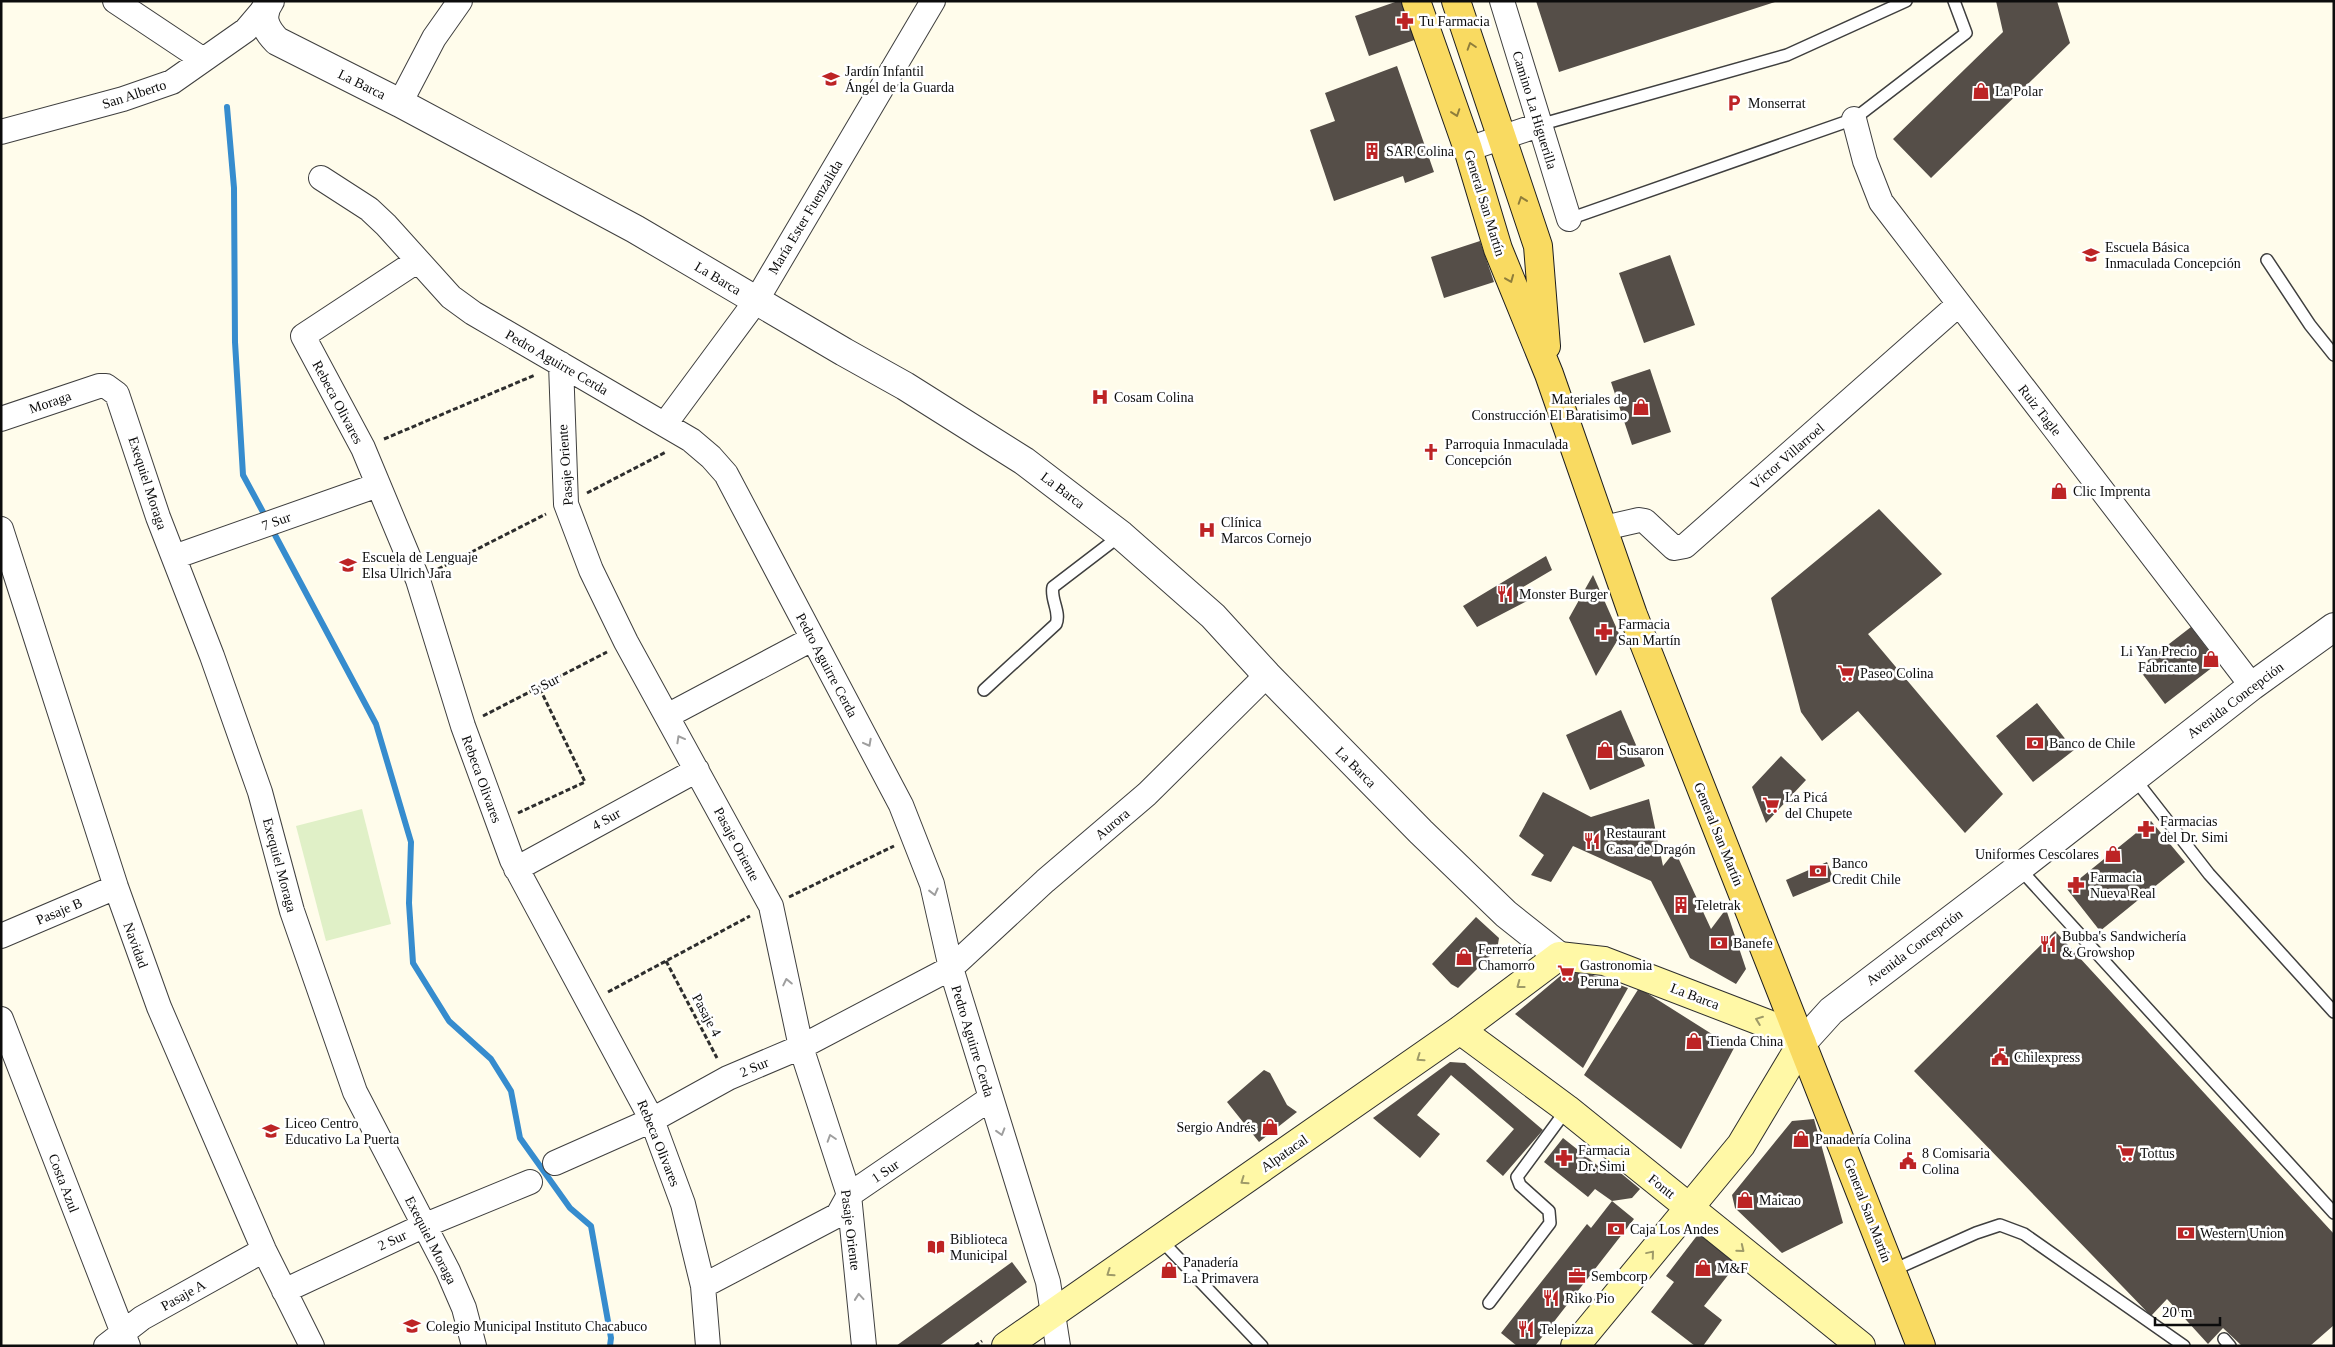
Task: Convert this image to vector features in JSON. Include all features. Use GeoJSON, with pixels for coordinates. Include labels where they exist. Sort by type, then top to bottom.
{"type":"FeatureCollection","features":[{"type":"Feature","properties":{"kind":"main road","name":"General San Martín"},"geometry":{"type":"LineString","coordinates":[[1416,1],[1468,149],[1498,249],[1549,374],[1633,615],[1921,1346]]}},
{"type":"Feature","properties":{"kind":"main road","name":"General San Martín"},"geometry":{"type":"LineString","coordinates":[[1456,1],[1500,138],[1538,246],[1549,374]]}},
{"type":"Feature","properties":{"kind":"main road","name":"La Barca"},"geometry":{"type":"LineString","coordinates":[[1559,956],[1604,961],[1768,1024],[1802,1043]]}},
{"type":"Feature","properties":{"kind":"main road","name":"Alpatacal"},"geometry":{"type":"LineString","coordinates":[[1006,1346],[1460,1030],[1559,956]]}},
{"type":"Feature","properties":{"kind":"main road","name":"Fontt"},"geometry":{"type":"LineString","coordinates":[[1460,1030],[1567,1109],[1861,1346]]}},
{"type":"Feature","properties":{"kind":"main road","name":"Avenida Concepción"},"geometry":{"type":"LineString","coordinates":[[1575,1346],[1741,1145],[1802,1043]]}},
{"type":"Feature","properties":{"kind":"street"},"geometry":{"type":"LineString","coordinates":[[115,1],[202,59]]}},
{"type":"Feature","properties":{"kind":"street"},"geometry":{"type":"LineString","coordinates":[[400,103],[434,38],[460,1]]}},
{"type":"Feature","properties":{"kind":"street","name":"María Ester Fuenzalida"},"geometry":{"type":"LineString","coordinates":[[665,424],[756,300],[933,1]]}},
{"type":"Feature","properties":{"kind":"street","name":"Camino La Higuerilla"},"geometry":{"type":"LineString","coordinates":[[1502,1],[1569,219]]}},
{"type":"Feature","properties":{"kind":"street","name":"San Alberto"},"geometry":{"type":"LineString","coordinates":[[1,132],[124,99],[172,82],[202,59],[246,30],[266,5]]}},
{"type":"Feature","properties":{"kind":"street","name":"La Barca"},"geometry":{"type":"LineString","coordinates":[[266,5],[267,29],[277,41],[400,103],[635,228],[965,422],[1024,461],[1121,535],[1213,616],[1267,675],[1449,859],[1506,914],[1559,956]]}},
{"type":"Feature","properties":{"kind":"street","name":"Ruiz Tagle"},"geometry":{"type":"LineString","coordinates":[[1854,119],[1865,161],[1882,202],[2252,686]]}},
{"type":"Feature","properties":{"kind":"street"},"geometry":{"type":"LineString","coordinates":[[1468,149],[1539,125]]}},
{"type":"Feature","properties":{"kind":"street","name":"Pedro Aguirre Cerda"},"geometry":{"type":"LineString","coordinates":[[321,178],[369,209],[386,224],[451,297],[473,313],[698,445],[726,474],[901,804],[915,836],[932,884],[952,968],[1048,1282],[1058,1346]]}},
{"type":"Feature","properties":{"kind":"street","name":"Rebeca Olivares"},"geometry":{"type":"LineString","coordinates":[[417,261],[303,336],[363,448],[418,580],[463,726],[516,869],[590,1002],[652,1120],[683,1204],[703,1286],[708,1346]]}},
{"type":"Feature","properties":{"kind":"street","name":"Víctor Villarroel"},"geometry":{"type":"LineString","coordinates":[[1604,528],[1639,520],[1645,521],[1674,548],[1684,546],[1959,304]]}},
{"type":"Feature","properties":{"kind":"street","name":"Pasaje Oriente"},"geometry":{"type":"LineString","coordinates":[[560,364],[566,504],[591,570],[626,642],[770,906],[801,1047],[849,1195],[864,1346]]}},
{"type":"Feature","properties":{"kind":"street","name":"Moraga"},"geometry":{"type":"LineString","coordinates":[[1,419],[99,386]]}},
{"type":"Feature","properties":{"kind":"street","name":"Exequiel Moraga"},"geometry":{"type":"LineString","coordinates":[[99,386],[106,386],[112,389],[122,402],[158,517],[260,792],[292,911],[355,1092],[448,1272],[464,1308],[474,1346]]}},
{"type":"Feature","properties":{"kind":"street","name":"7 Sur"},"geometry":{"type":"LineString","coordinates":[[174,557],[378,485]]}},
{"type":"Feature","properties":{"kind":"street","name":"Navidad"},"geometry":{"type":"LineString","coordinates":[[1,529],[116,886],[159,1007],[264,1250],[312,1346]]}},
{"type":"Feature","properties":{"kind":"street","name":"Avenida Concepción"},"geometry":{"type":"LineString","coordinates":[[1802,1043],[1831,1011],[2019,868],[2252,686],[2334,628]]}},
{"type":"Feature","properties":{"kind":"street"},"geometry":{"type":"LineString","coordinates":[[667,716],[812,638]]}},
{"type":"Feature","properties":{"kind":"street","name":"Aurora"},"geometry":{"type":"LineString","coordinates":[[952,968],[1045,881],[1147,794],[1267,675]]}},
{"type":"Feature","properties":{"kind":"street","name":"4 Sur"},"geometry":{"type":"LineString","coordinates":[[516,869],[697,770]]}},
{"type":"Feature","properties":{"kind":"street","name":"Pasaje B"},"geometry":{"type":"LineString","coordinates":[[1,936],[116,886]]}},
{"type":"Feature","properties":{"kind":"street","name":"2 Sur"},"geometry":{"type":"LineString","coordinates":[[554,1163],[652,1120],[728,1078],[801,1047],[952,968]]}},
{"type":"Feature","properties":{"kind":"street","name":"Costa Azul"},"geometry":{"type":"LineString","coordinates":[[1,1019],[119,1342]]}},
{"type":"Feature","properties":{"kind":"street","name":"1 Sur"},"geometry":{"type":"LineString","coordinates":[[703,1286],[838,1215],[849,1195],[991,1098]]}},
{"type":"Feature","properties":{"kind":"street","name":"2 Sur"},"geometry":{"type":"LineString","coordinates":[[284,1291],[423,1226],[530,1182]]}},
{"type":"Feature","properties":{"kind":"street","name":"Pasaje A"},"geometry":{"type":"LineString","coordinates":[[119,1342],[142,1318],[264,1250]]}},
{"type":"Feature","properties":{"kind":"lane"},"geometry":{"type":"LineString","coordinates":[[1539,125],[1787,54],[1906,1]]}},
{"type":"Feature","properties":{"kind":"lane"},"geometry":{"type":"LineString","coordinates":[[1569,219],[1854,119],[1966,33],[1954,1]]}},
{"type":"Feature","properties":{"kind":"lane"},"geometry":{"type":"LineString","coordinates":[[2267,260],[2310,325],[2334,355]]}},
{"type":"Feature","properties":{"kind":"lane"},"geometry":{"type":"LineString","coordinates":[[984,690],[1056,624],[1058,619],[1052,592],[1053,587],[1121,535]]}},
{"type":"Feature","properties":{"kind":"lane"},"geometry":{"type":"LineString","coordinates":[[2134,778],[2209,874],[2334,1012]]}},
{"type":"Feature","properties":{"kind":"lane"},"geometry":{"type":"LineString","coordinates":[[2019,868],[2334,1213]]}},
{"type":"Feature","properties":{"kind":"lane"},"geometry":{"type":"LineString","coordinates":[[1489,1303],[1550,1223],[1549,1211],[1520,1185],[1518,1177],[1567,1109]]}},
{"type":"Feature","properties":{"kind":"lane"},"geometry":{"type":"LineString","coordinates":[[1891,1271],[1976,1232],[2000,1225],[2024,1234],[2184,1346]]}},
{"type":"Feature","properties":{"kind":"lane"},"geometry":{"type":"LineString","coordinates":[[1160,1239],[1262,1346]]}},
{"type":"Feature","properties":{"kind":"path"},"geometry":{"type":"LineString","coordinates":[[363,448],[560,364]]}},
{"type":"Feature","properties":{"kind":"path","name":"5 Sur"},"geometry":{"type":"LineString","coordinates":[[463,726],[626,642]]}},
{"type":"Feature","properties":{"kind":"path"},"geometry":{"type":"LineString","coordinates":[[498,823],[585,782],[539,687]]}},
{"type":"Feature","properties":{"kind":"path","name":"Pasaje 4"},"geometry":{"type":"LineString","coordinates":[[666,961],[728,1078]]}},
{"type":"Feature","properties":{"kind":"green space"},"geometry":{"type":"Polygon","coordinates":[[[362,809],[391,924],[326,941],[296,826],[362,809]]]}},
{"type":"Feature","properties":{"kind":"building"},"geometry":{"type":"Polygon","coordinates":[[[1398,1],[1407,1],[1420,38],[1369,56],[1355,16],[1398,1]]]}},
{"type":"Feature","properties":{"kind":"building"},"geometry":{"type":"Polygon","coordinates":[[[1536,1],[1775,1],[1775,2],[1559,72],[1536,1]]]}},
{"type":"Feature","properties":{"kind":"building","name":"La Polar"},"geometry":{"type":"Polygon","coordinates":[[[1996,1],[2057,1],[2070,43],[1931,178],[1893,139],[2003,32],[1996,1]]]}},
{"type":"Feature","properties":{"kind":"building","name":"SAR Colina"},"geometry":{"type":"Polygon","coordinates":[[[1397,66],[1434,172],[1405,183],[1403,176],[1334,201],[1310,130],[1335,121],[1325,93],[1397,66]]]}},
{"type":"Feature","properties":{"kind":"building"},"geometry":{"type":"Polygon","coordinates":[[[1480,241],[1494,282],[1444,298],[1431,257],[1480,241]]]}},
{"type":"Feature","properties":{"kind":"building"},"geometry":{"type":"Polygon","coordinates":[[[1670,255],[1695,325],[1644,343],[1619,273],[1670,255]]]}},
{"type":"Feature","properties":{"kind":"building","name":"Materiales de Construcción El Baratisimo"},"geometry":{"type":"Polygon","coordinates":[[[1650,369],[1671,432],[1632,445],[1611,382],[1650,369]]]}},
{"type":"Feature","properties":{"kind":"building","name":"Paseo Colina"},"geometry":{"type":"Polygon","coordinates":[[[1879,509],[1942,574],[1868,634],[2003,794],[1965,833],[1858,711],[1822,741],[1801,712],[1771,598],[1879,509]]]}},
{"type":"Feature","properties":{"kind":"building","name":"Monster Burger"},"geometry":{"type":"Polygon","coordinates":[[[1546,556],[1552,570],[1523,587],[1529,600],[1477,627],[1463,606],[1546,556]]]}},
{"type":"Feature","properties":{"kind":"building"},"geometry":{"type":"Polygon","coordinates":[[[1593,575],[1620,636],[1596,676],[1569,618],[1593,575]]]}},
{"type":"Feature","properties":{"kind":"building"},"geometry":{"type":"Polygon","coordinates":[[[2191,627],[2218,663],[2165,704],[2138,668],[2191,627]]]}},
{"type":"Feature","properties":{"kind":"building","name":"Banco de Chile"},"geometry":{"type":"Polygon","coordinates":[[[2037,703],[2074,750],[2033,782],[1996,736],[2037,703]]]}},
{"type":"Feature","properties":{"kind":"building","name":"Susaron"},"geometry":{"type":"Polygon","coordinates":[[[1621,710],[1645,766],[1590,790],[1566,735],[1621,710]]]}},
{"type":"Feature","properties":{"kind":"building","name":"La Picá del Chupete"},"geometry":{"type":"Polygon","coordinates":[[[1781,756],[1806,780],[1766,823],[1752,787],[1781,756]]]}},
{"type":"Feature","properties":{"kind":"building","name":"Restaurant Casa de Dragón"},"geometry":{"type":"Polygon","coordinates":[[[1543,792],[1591,817],[1649,799],[1663,866],[1675,851],[1711,929],[1726,909],[1746,969],[1736,984],[1690,958],[1651,881],[1573,846],[1551,882],[1531,875],[1544,855],[1519,836],[1543,792]]]}},
{"type":"Feature","properties":{"kind":"building"},"geometry":{"type":"Polygon","coordinates":[[[2151,821],[2185,862],[2100,931],[2067,889],[2151,821]]]}},
{"type":"Feature","properties":{"kind":"building","name":"Banco Credit Chile"},"geometry":{"type":"Polygon","coordinates":[[[1827,862],[1834,880],[1793,897],[1786,880],[1827,862]]]}},
{"type":"Feature","properties":{"kind":"building","name":"Ferretería Chamorro"},"geometry":{"type":"Polygon","coordinates":[[[1476,917],[1499,938],[1498,944],[1496,950],[1458,988],[1451,984],[1432,964],[1476,917]]]}},
{"type":"Feature","properties":{"kind":"building","name":"Tottus"},"geometry":{"type":"Polygon","coordinates":[[[2055,931],[2334,1234],[2334,1325],[2310,1346],[2242,1346],[2223,1328],[2208,1344],[2167,1299],[2151,1316],[1914,1071],[2055,931]]]}},
{"type":"Feature","properties":{"kind":"building"},"geometry":{"type":"Polygon","coordinates":[[[1571,967],[1628,988],[1583,1068],[1515,1014],[1571,967]]]}},
{"type":"Feature","properties":{"kind":"building"},"geometry":{"type":"Polygon","coordinates":[[[1639,988],[1734,1048],[1681,1149],[1584,1075],[1639,988]]]}},
{"type":"Feature","properties":{"kind":"building"},"geometry":{"type":"Polygon","coordinates":[[[1450,1062],[1465,1063],[1543,1130],[1503,1176],[1486,1161],[1514,1129],[1451,1075],[1417,1115],[1440,1134],[1420,1158],[1373,1118],[1450,1062]]]}},
{"type":"Feature","properties":{"kind":"building"},"geometry":{"type":"Polygon","coordinates":[[[1264,1070],[1270,1073],[1287,1105],[1297,1112],[1259,1142],[1227,1102],[1264,1070]]]}},
{"type":"Feature","properties":{"kind":"building"},"geometry":{"type":"Polygon","coordinates":[[[1814,1119],[1843,1223],[1782,1253],[1735,1208],[1732,1195],[1792,1121],[1814,1119]]]}},
{"type":"Feature","properties":{"kind":"building"},"geometry":{"type":"Polygon","coordinates":[[[1563,1138],[1607,1173],[1617,1170],[1640,1189],[1632,1198],[1612,1201],[1595,1189],[1588,1197],[1544,1162],[1563,1138]]]}},
{"type":"Feature","properties":{"kind":"building"},"geometry":{"type":"Polygon","coordinates":[[[1612,1201],[1634,1219],[1535,1346],[1517,1346],[1501,1333],[1587,1224],[1591,1228],[1612,1201]]]}},
{"type":"Feature","properties":{"kind":"building"},"geometry":{"type":"Polygon","coordinates":[[[1699,1233],[1704,1234],[1739,1261],[1704,1306],[1722,1320],[1703,1346],[1695,1346],[1651,1312],[1674,1282],[1666,1276],[1699,1233]]]}},
{"type":"Feature","properties":{"kind":"building"},"geometry":{"type":"Polygon","coordinates":[[[1012,1262],[1027,1282],[939,1346],[896,1346],[1012,1262]]]}},
{"type":"Feature","properties":{"kind":"waterway"},"geometry":{"type":"LineString","coordinates":[[227,107],[234,188],[235,342],[243,475],[263,512]]}},
{"type":"Feature","properties":{"kind":"waterway"},"geometry":{"type":"LineString","coordinates":[[275,535],[376,724],[411,842],[409,903],[413,963],[449,1021],[491,1059],[511,1091],[520,1138],[570,1208],[591,1226],[611,1338],[610,1346]]}},
{"type":"Feature","properties":{"kind":"place","name":"Tu Farmacia"},"geometry":{"type":"Point","coordinates":[1405,21]}},
{"type":"Feature","properties":{"kind":"place","name":"Jardín Infantil Ángel de la Guarda"},"geometry":{"type":"Point","coordinates":[831,79]}},
{"type":"Feature","properties":{"kind":"place","name":"La Polar"},"geometry":{"type":"Point","coordinates":[1981,91]}},
{"type":"Feature","properties":{"kind":"place","name":"Monserrat"},"geometry":{"type":"Point","coordinates":[1734,103]}},
{"type":"Feature","properties":{"kind":"place","name":"SAR Colina"},"geometry":{"type":"Point","coordinates":[1372,151]}},
{"type":"Feature","properties":{"kind":"place","name":"Escuela Básica Inmaculada Concepción"},"geometry":{"type":"Point","coordinates":[2091,255]}},
{"type":"Feature","properties":{"kind":"place","name":"Cosam Colina"},"geometry":{"type":"Point","coordinates":[1100,397]}},
{"type":"Feature","properties":{"kind":"place","name":"Materiales de Construcción El Baratisimo"},"geometry":{"type":"Point","coordinates":[1641,407]}},
{"type":"Feature","properties":{"kind":"place","name":"Parroquia Inmaculada Concepción"},"geometry":{"type":"Point","coordinates":[1431,452]}},
{"type":"Feature","properties":{"kind":"place","name":"Clic Imprenta"},"geometry":{"type":"Point","coordinates":[2059,491]}},
{"type":"Feature","properties":{"kind":"place","name":"Clínica Marcos Cornejo"},"geometry":{"type":"Point","coordinates":[1207,530]}},
{"type":"Feature","properties":{"kind":"place","name":"Escuela de Lenguaje Elsa Ulrich Jara"},"geometry":{"type":"Point","coordinates":[348,565]}},
{"type":"Feature","properties":{"kind":"place","name":"Monster Burger"},"geometry":{"type":"Point","coordinates":[1505,594]}},
{"type":"Feature","properties":{"kind":"place","name":"Farmacia San Martín"},"geometry":{"type":"Point","coordinates":[1604,632]}},
{"type":"Feature","properties":{"kind":"place","name":"Li Yan Precio Fabricante"},"geometry":{"type":"Point","coordinates":[2211,659]}},
{"type":"Feature","properties":{"kind":"place","name":"Paseo Colina"},"geometry":{"type":"Point","coordinates":[1846,673]}},
{"type":"Feature","properties":{"kind":"place","name":"Banco de Chile"},"geometry":{"type":"Point","coordinates":[2035,743]}},
{"type":"Feature","properties":{"kind":"place","name":"Susaron"},"geometry":{"type":"Point","coordinates":[1605,750]}},
{"type":"Feature","properties":{"kind":"place","name":"La Picá del Chupete"},"geometry":{"type":"Point","coordinates":[1771,805]}},
{"type":"Feature","properties":{"kind":"place","name":"Farmacias del Dr. Simi"},"geometry":{"type":"Point","coordinates":[2146,829]}},
{"type":"Feature","properties":{"kind":"place","name":"Restaurant Casa de Dragón"},"geometry":{"type":"Point","coordinates":[1592,841]}},
{"type":"Feature","properties":{"kind":"place","name":"Uniformes Cescolares"},"geometry":{"type":"Point","coordinates":[2113,854]}},
{"type":"Feature","properties":{"kind":"place","name":"Banco Credit Chile"},"geometry":{"type":"Point","coordinates":[1818,871]}},
{"type":"Feature","properties":{"kind":"place","name":"Farmacia Nueva Real"},"geometry":{"type":"Point","coordinates":[2076,885]}},
{"type":"Feature","properties":{"kind":"place","name":"Teletrak"},"geometry":{"type":"Point","coordinates":[1681,905]}},
{"type":"Feature","properties":{"kind":"place","name":"Banefe"},"geometry":{"type":"Point","coordinates":[1719,943]}},
{"type":"Feature","properties":{"kind":"place","name":"Bubba's Sandwichería & Growshop"},"geometry":{"type":"Point","coordinates":[2048,944]}},
{"type":"Feature","properties":{"kind":"place","name":"Ferretería Chamorro"},"geometry":{"type":"Point","coordinates":[1464,957]}},
{"type":"Feature","properties":{"kind":"place","name":"Gastronomia Peruna"},"geometry":{"type":"Point","coordinates":[1566,973]}},
{"type":"Feature","properties":{"kind":"place","name":"Tienda China"},"geometry":{"type":"Point","coordinates":[1694,1041]}},
{"type":"Feature","properties":{"kind":"place","name":"Chilexpress"},"geometry":{"type":"Point","coordinates":[2000,1057]}},
{"type":"Feature","properties":{"kind":"place","name":"Sergio Andrés"},"geometry":{"type":"Point","coordinates":[1270,1127]}},
{"type":"Feature","properties":{"kind":"place","name":"Liceo Centro Educativo La Puerta"},"geometry":{"type":"Point","coordinates":[271,1131]}},
{"type":"Feature","properties":{"kind":"place","name":"Panadería Colina"},"geometry":{"type":"Point","coordinates":[1801,1139]}},
{"type":"Feature","properties":{"kind":"place","name":"Tottus"},"geometry":{"type":"Point","coordinates":[2126,1153]}},
{"type":"Feature","properties":{"kind":"place","name":"Farmacia Dr. Simi"},"geometry":{"type":"Point","coordinates":[1564,1158]}},
{"type":"Feature","properties":{"kind":"place","name":"8 Comisaria Colina"},"geometry":{"type":"Point","coordinates":[1908,1161]}},
{"type":"Feature","properties":{"kind":"place","name":"Maicao"},"geometry":{"type":"Point","coordinates":[1745,1200]}},
{"type":"Feature","properties":{"kind":"place","name":"Caja Los Andes"},"geometry":{"type":"Point","coordinates":[1616,1229]}},
{"type":"Feature","properties":{"kind":"place","name":"Western Union"},"geometry":{"type":"Point","coordinates":[2186,1233]}},
{"type":"Feature","properties":{"kind":"place","name":"Biblioteca Municipal"},"geometry":{"type":"Point","coordinates":[936,1247]}},
{"type":"Feature","properties":{"kind":"place","name":"M&F"},"geometry":{"type":"Point","coordinates":[1703,1268]}},
{"type":"Feature","properties":{"kind":"place","name":"Panadería La Primavera"},"geometry":{"type":"Point","coordinates":[1169,1270]}},
{"type":"Feature","properties":{"kind":"place","name":"Sembcorp"},"geometry":{"type":"Point","coordinates":[1577,1276]}},
{"type":"Feature","properties":{"kind":"place","name":"Riko Pio"},"geometry":{"type":"Point","coordinates":[1551,1298]}},
{"type":"Feature","properties":{"kind":"place","name":"Colegio Municipal Instituto Chacabuco"},"geometry":{"type":"Point","coordinates":[412,1326]}},
{"type":"Feature","properties":{"kind":"place","name":"Telepizza"},"geometry":{"type":"Point","coordinates":[1526,1329]}}]}
